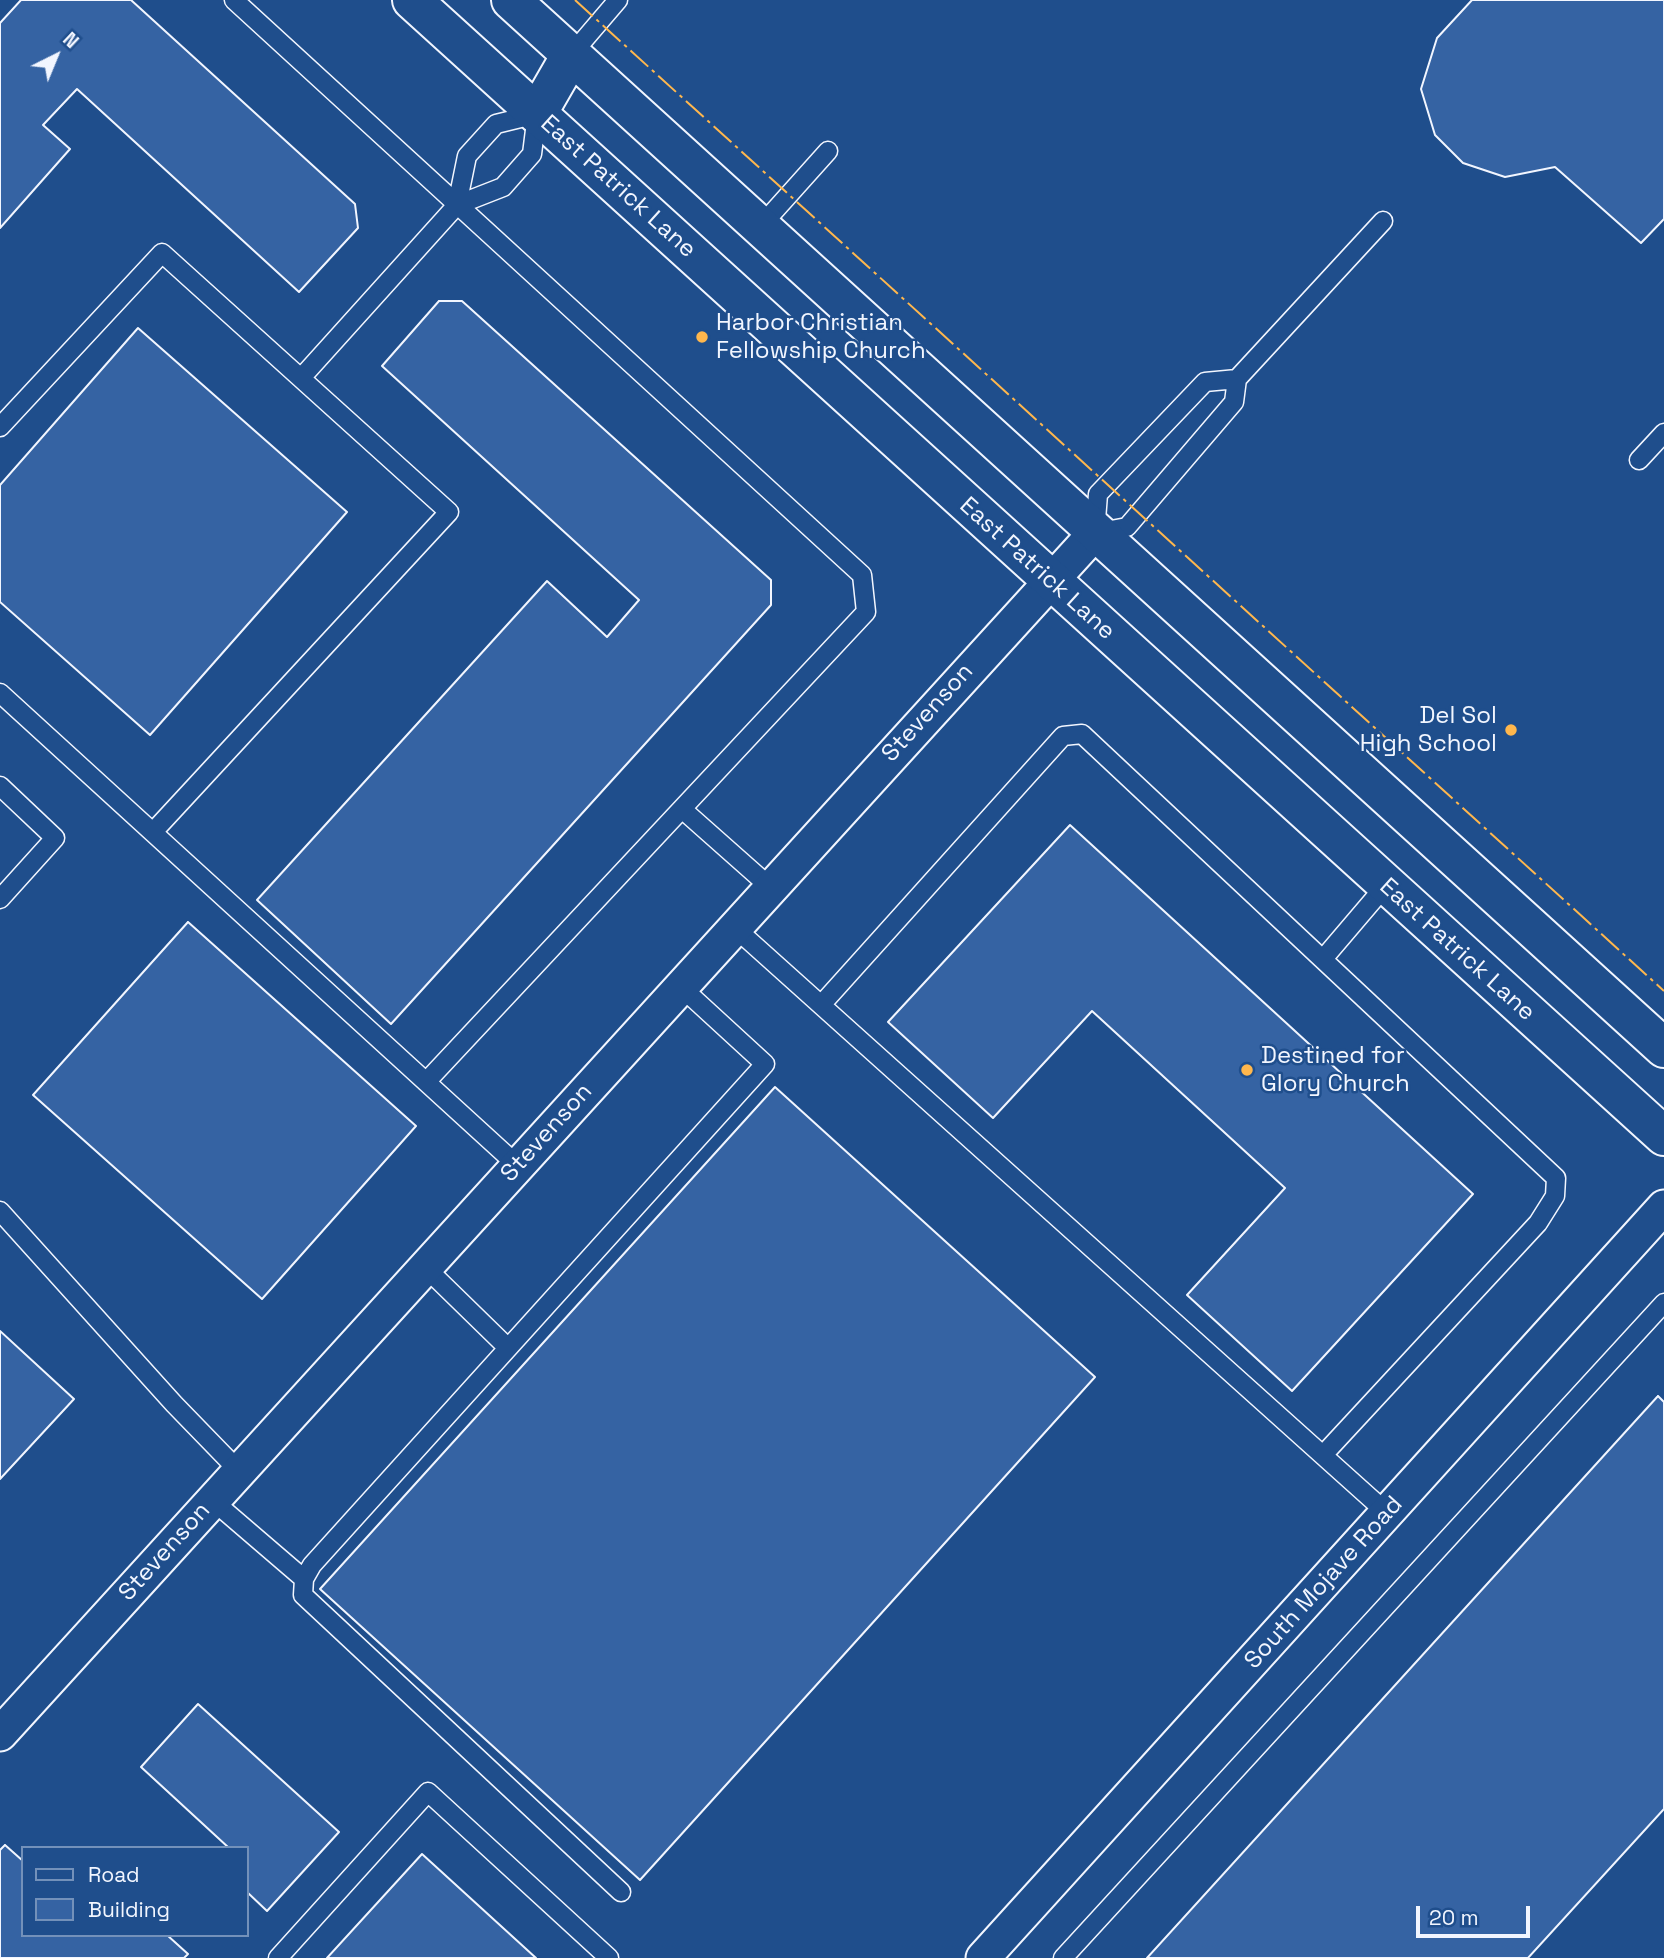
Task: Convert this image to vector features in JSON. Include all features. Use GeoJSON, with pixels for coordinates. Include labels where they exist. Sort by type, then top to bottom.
{"type":"FeatureCollection","features":[{"type":"Feature","properties":{"kind":"main road","name":"East Patrick Lane"},"geometry":{"type":"LineString","coordinates":[[412,0],[1664,1136]]}},
{"type":"Feature","properties":{"kind":"main road"},"geometry":{"type":"LineString","coordinates":[[511,0],[1094,533],[1664,1048]]}},
{"type":"Feature","properties":{"kind":"main road"},"geometry":{"type":"LineString","coordinates":[[537,114],[571,55]]}},
{"type":"Feature","properties":{"kind":"street","name":"Stevenson"},"geometry":{"type":"LineString","coordinates":[[0,1734],[1094,533]]}},
{"type":"Feature","properties":{"kind":"street","name":"South Mojave Road"},"geometry":{"type":"LineString","coordinates":[[983,1958],[1664,1207]]}},
{"type":"Feature","properties":{"kind":"lane"},"geometry":{"type":"LineString","coordinates":[[234,0],[862,575],[866,612],[426,1082]]}},
{"type":"Feature","properties":{"kind":"lane"},"geometry":{"type":"LineString","coordinates":[[571,55],[618,0]]}},
{"type":"Feature","properties":{"kind":"lane"},"geometry":{"type":"LineString","coordinates":[[301,378],[457,205],[503,187],[532,154],[537,114],[496,124],[467,156],[457,205]]}},
{"type":"Feature","properties":{"kind":"lane"},"geometry":{"type":"LineString","coordinates":[[759,228],[828,151]]}},
{"type":"Feature","properties":{"kind":"lane"},"geometry":{"type":"LineString","coordinates":[[1237,379],[1205,382],[1098,494],[1094,533],[1127,527],[1234,402],[1237,379],[1383,221]]}},
{"type":"Feature","properties":{"kind":"lane"},"geometry":{"type":"LineString","coordinates":[[0,427],[162,253],[449,512],[153,832]]}},
{"type":"Feature","properties":{"kind":"lane"},"geometry":{"type":"LineString","coordinates":[[1639,460],[1664,433]]}},
{"type":"Feature","properties":{"kind":"lane"},"geometry":{"type":"LineString","coordinates":[[0,694],[517,1165]]}},
{"type":"Feature","properties":{"kind":"lane"},"geometry":{"type":"LineString","coordinates":[[821,1005],[1063,736],[1082,734],[1556,1178],[1555,1196],[1538,1223],[1323,1455]]}},
{"type":"Feature","properties":{"kind":"lane"},"geometry":{"type":"LineString","coordinates":[[0,786],[55,838],[0,899]]}},
{"type":"Feature","properties":{"kind":"lane"},"geometry":{"type":"LineString","coordinates":[[682,809],[770,887]]}},
{"type":"Feature","properties":{"kind":"lane"},"geometry":{"type":"LineString","coordinates":[[1323,959],[1386,886]]}},
{"type":"Feature","properties":{"kind":"lane"},"geometry":{"type":"LineString","coordinates":[[734,927],[1387,1513]]}},
{"type":"Feature","properties":{"kind":"lane"},"geometry":{"type":"LineString","coordinates":[[621,1892],[303,1595],[304,1579],[312,1565],[765,1063],[680,986]]}},
{"type":"Feature","properties":{"kind":"lane"},"geometry":{"type":"LineString","coordinates":[[0,1211],[174,1404],[239,1471]]}},
{"type":"Feature","properties":{"kind":"lane"},"geometry":{"type":"LineString","coordinates":[[425,1267],[507,1347]]}},
{"type":"Feature","properties":{"kind":"lane"},"geometry":{"type":"LineString","coordinates":[[1063,1958],[1661,1312]]}},
{"type":"Feature","properties":{"kind":"lane"},"geometry":{"type":"LineString","coordinates":[[212,1500],[304,1579]]}},
{"type":"Feature","properties":{"kind":"lane"},"geometry":{"type":"LineString","coordinates":[[278,1958],[428,1793],[609,1958]]}},
{"type":"Feature","properties":{"kind":"building"},"geometry":{"type":"Polygon","coordinates":[[[21,0],[131,0],[355,204],[358,228],[299,292],[77,89],[43,125],[70,149],[0,228],[0,23],[21,0]]]}},
{"type":"Feature","properties":{"kind":"building"},"geometry":{"type":"Polygon","coordinates":[[[1472,0],[1664,0],[1664,219],[1641,243],[1555,167],[1505,177],[1463,163],[1435,135],[1421,89],[1437,38],[1472,0]]]}},
{"type":"Feature","properties":{"kind":"building"},"geometry":{"type":"Polygon","coordinates":[[[439,301],[462,301],[771,580],[771,605],[391,1024],[257,900],[547,581],[607,637],[639,600],[382,366],[439,301]]]}},
{"type":"Feature","properties":{"kind":"building"},"geometry":{"type":"Polygon","coordinates":[[[138,328],[347,512],[150,735],[0,602],[0,485],[138,328]]]}},
{"type":"Feature","properties":{"kind":"building","name":"Destined for Glory Church"},"geometry":{"type":"Polygon","coordinates":[[[1070,825],[1473,1194],[1292,1391],[1187,1295],[1285,1188],[1092,1011],[993,1118],[888,1022],[1070,825]]]}},
{"type":"Feature","properties":{"kind":"building"},"geometry":{"type":"Polygon","coordinates":[[[188,922],[416,1126],[262,1299],[33,1095],[188,922]]]}},
{"type":"Feature","properties":{"kind":"building"},"geometry":{"type":"Polygon","coordinates":[[[775,1087],[1095,1377],[640,1880],[320,1589],[775,1087]]]}},
{"type":"Feature","properties":{"kind":"building"},"geometry":{"type":"Polygon","coordinates":[[[0,1331],[74,1399],[0,1479],[0,1331]]]}},
{"type":"Feature","properties":{"kind":"building"},"geometry":{"type":"Polygon","coordinates":[[[1658,1396],[1664,1402],[1664,1809],[1528,1958],[1147,1958],[1658,1396]]]}},
{"type":"Feature","properties":{"kind":"building"},"geometry":{"type":"Polygon","coordinates":[[[198,1704],[339,1832],[267,1911],[248,1893],[248,1846],[227,1846],[141,1767],[198,1704]]]}},
{"type":"Feature","properties":{"kind":"building"},"geometry":{"type":"Polygon","coordinates":[[[5,1845],[21,1859],[21,1937],[169,1937],[188,1954],[184,1958],[0,1958],[0,1850],[5,1845]]]}},
{"type":"Feature","properties":{"kind":"building"},"geometry":{"type":"Polygon","coordinates":[[[422,1854],[536,1958],[327,1958],[422,1854]]]}},
{"type":"Feature","properties":{"kind":"power"},"geometry":{"type":"LineString","coordinates":[[575,0],[1664,991]]}},
{"type":"Feature","properties":{"kind":"place","name":"Harbor Christian Fellowship Church"},"geometry":{"type":"Point","coordinates":[702,337]}},
{"type":"Feature","properties":{"kind":"place","name":"Del Sol High School"},"geometry":{"type":"Point","coordinates":[1511,730]}},
{"type":"Feature","properties":{"kind":"place","name":"Destined for Glory Church"},"geometry":{"type":"Point","coordinates":[1247,1070]}}]}
